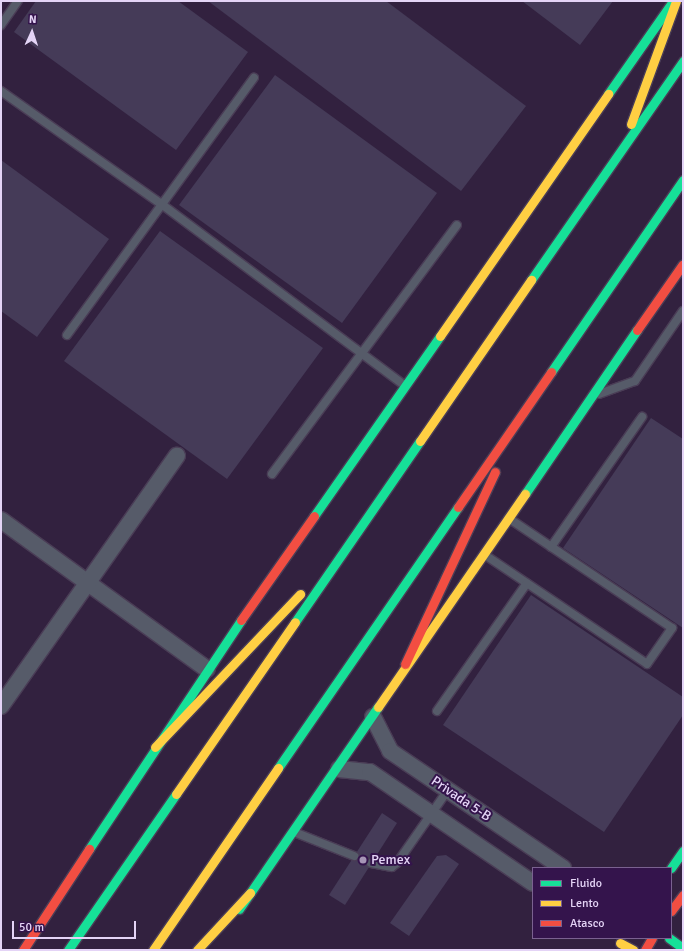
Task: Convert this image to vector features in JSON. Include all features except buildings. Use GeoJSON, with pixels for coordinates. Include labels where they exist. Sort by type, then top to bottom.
{"type":"FeatureCollection","features":[{"type":"Feature","properties":{"kind":"main road"},"geometry":{"type":"LineString","coordinates":[[22,950],[207,668],[673,1]]}},
{"type":"Feature","properties":{"kind":"main road"},"geometry":{"type":"LineString","coordinates":[[620,154],[676,1]]}},
{"type":"Feature","properties":{"kind":"main road"},"geometry":{"type":"LineString","coordinates":[[68,950],[346,545],[620,154],[683,61]]}},
{"type":"Feature","properties":{"kind":"main road"},"geometry":{"type":"LineString","coordinates":[[153,950],[683,180]]}},
{"type":"Feature","properties":{"kind":"main road"},"geometry":{"type":"LineString","coordinates":[[211,950],[339,769],[374,717],[405,664],[683,264]]}},
{"type":"Feature","properties":{"kind":"main road"},"geometry":{"type":"LineString","coordinates":[[405,664],[526,408]]}},
{"type":"Feature","properties":{"kind":"main road"},"geometry":{"type":"LineString","coordinates":[[155,747],[346,545]]}},
{"type":"Feature","properties":{"kind":"main road"},"geometry":{"type":"LineString","coordinates":[[672,867],[683,851]]}},
{"type":"Feature","properties":{"kind":"main road"},"geometry":{"type":"LineString","coordinates":[[198,950],[250,893]]}},
{"type":"Feature","properties":{"kind":"main road"},"geometry":{"type":"LineString","coordinates":[[672,910],[683,895]]}},
{"type":"Feature","properties":{"kind":"main road"},"geometry":{"type":"LineString","coordinates":[[645,950],[651,939]]}},
{"type":"Feature","properties":{"kind":"main road"},"geometry":{"type":"LineString","coordinates":[[670,939],[683,948]]}},
{"type":"Feature","properties":{"kind":"street"},"geometry":{"type":"LineString","coordinates":[[1,706],[177,456]]}},
{"type":"Feature","properties":{"kind":"street"},"geometry":{"type":"LineString","coordinates":[[1,520],[89,581],[207,668]]}},
{"type":"Feature","properties":{"kind":"street","name":"Privada 5-B"},"geometry":{"type":"LineString","coordinates":[[374,717],[390,751],[562,867]]}},
{"type":"Feature","properties":{"kind":"street","name":"Privada 5-B"},"geometry":{"type":"LineString","coordinates":[[339,769],[370,772],[532,882]]}},
{"type":"Feature","properties":{"kind":"lane"},"geometry":{"type":"LineString","coordinates":[[1,25],[18,1]]}},
{"type":"Feature","properties":{"kind":"lane"},"geometry":{"type":"LineString","coordinates":[[67,335],[160,203],[254,78]]}},
{"type":"Feature","properties":{"kind":"lane"},"geometry":{"type":"LineString","coordinates":[[1,91],[160,203],[405,386]]}},
{"type":"Feature","properties":{"kind":"lane"},"geometry":{"type":"LineString","coordinates":[[272,474],[361,352],[458,225]]}},
{"type":"Feature","properties":{"kind":"lane"},"geometry":{"type":"LineString","coordinates":[[591,397],[635,381],[683,311]]}},
{"type":"Feature","properties":{"kind":"lane"},"geometry":{"type":"LineString","coordinates":[[551,547],[642,417]]}},
{"type":"Feature","properties":{"kind":"lane"},"geometry":{"type":"LineString","coordinates":[[482,553],[647,664],[672,628],[507,517]]}},
{"type":"Feature","properties":{"kind":"lane"},"geometry":{"type":"LineString","coordinates":[[437,711],[526,583]]}},
{"type":"Feature","properties":{"kind":"lane"},"geometry":{"type":"LineString","coordinates":[[371,864],[392,867],[397,863],[448,790]]}},
{"type":"Feature","properties":{"kind":"lane"},"geometry":{"type":"LineString","coordinates":[[294,832],[354,856]]}},
{"type":"Feature","properties":{"kind":"traffic: fast"},"geometry":{"type":"LineString","coordinates":[[608,94],[671,4]]}},
{"type":"Feature","properties":{"kind":"traffic: fast"},"geometry":{"type":"LineString","coordinates":[[531,280],[683,61]]}},
{"type":"Feature","properties":{"kind":"traffic: fast"},"geometry":{"type":"LineString","coordinates":[[551,372],[683,180]]}},
{"type":"Feature","properties":{"kind":"traffic: fast"},"geometry":{"type":"LineString","coordinates":[[525,494],[637,330]]}},
{"type":"Feature","properties":{"kind":"traffic: fast"},"geometry":{"type":"LineString","coordinates":[[314,516],[440,336]]}},
{"type":"Feature","properties":{"kind":"traffic: fast"},"geometry":{"type":"LineString","coordinates":[[295,622],[420,441]]}},
{"type":"Feature","properties":{"kind":"traffic: fast"},"geometry":{"type":"LineString","coordinates":[[278,768],[458,507]]}},
{"type":"Feature","properties":{"kind":"traffic: fast"},"geometry":{"type":"LineString","coordinates":[[89,849],[241,620]]}},
{"type":"Feature","properties":{"kind":"traffic: fast"},"geometry":{"type":"LineString","coordinates":[[239,909],[378,707]]}},
{"type":"Feature","properties":{"kind":"traffic: fast"},"geometry":{"type":"LineString","coordinates":[[68,950],[176,794]]}},
{"type":"Feature","properties":{"kind":"traffic: fast"},"geometry":{"type":"LineString","coordinates":[[672,867],[683,851]]}},
{"type":"Feature","properties":{"kind":"traffic: fast"},"geometry":{"type":"LineString","coordinates":[[670,939],[683,948]]}},
{"type":"Feature","properties":{"kind":"traffic: slow"},"geometry":{"type":"LineString","coordinates":[[631,124],[676,1]]}},
{"type":"Feature","properties":{"kind":"traffic: slow"},"geometry":{"type":"LineString","coordinates":[[440,336],[608,94]]}},
{"type":"Feature","properties":{"kind":"traffic: slow"},"geometry":{"type":"LineString","coordinates":[[420,441],[531,280]]}},
{"type":"Feature","properties":{"kind":"traffic: slow"},"geometry":{"type":"LineString","coordinates":[[378,707],[525,494]]}},
{"type":"Feature","properties":{"kind":"traffic: slow"},"geometry":{"type":"LineString","coordinates":[[155,747],[300,594]]}},
{"type":"Feature","properties":{"kind":"traffic: slow"},"geometry":{"type":"LineString","coordinates":[[176,794],[295,622]]}},
{"type":"Feature","properties":{"kind":"traffic: slow"},"geometry":{"type":"LineString","coordinates":[[153,950],[278,768]]}},
{"type":"Feature","properties":{"kind":"traffic: slow"},"geometry":{"type":"LineString","coordinates":[[197,950],[250,893]]}},
{"type":"Feature","properties":{"kind":"traffic: slow"},"geometry":{"type":"LineString","coordinates":[[620,943],[633,950]]}},
{"type":"Feature","properties":{"kind":"traffic: jam"},"geometry":{"type":"LineString","coordinates":[[637,330],[683,264]]}},
{"type":"Feature","properties":{"kind":"traffic: jam"},"geometry":{"type":"LineString","coordinates":[[458,507],[551,372]]}},
{"type":"Feature","properties":{"kind":"traffic: jam"},"geometry":{"type":"LineString","coordinates":[[405,664],[495,472]]}},
{"type":"Feature","properties":{"kind":"traffic: jam"},"geometry":{"type":"LineString","coordinates":[[241,620],[314,516]]}},
{"type":"Feature","properties":{"kind":"traffic: jam"},"geometry":{"type":"LineString","coordinates":[[23,950],[89,849]]}},
{"type":"Feature","properties":{"kind":"traffic: jam"},"geometry":{"type":"LineString","coordinates":[[672,910],[683,895]]}},
{"type":"Feature","properties":{"kind":"traffic: jam"},"geometry":{"type":"LineString","coordinates":[[645,950],[651,939]]}},
{"type":"Feature","properties":{"kind":"place","name":"Pemex"},"geometry":{"type":"Point","coordinates":[363,860]}}]}
